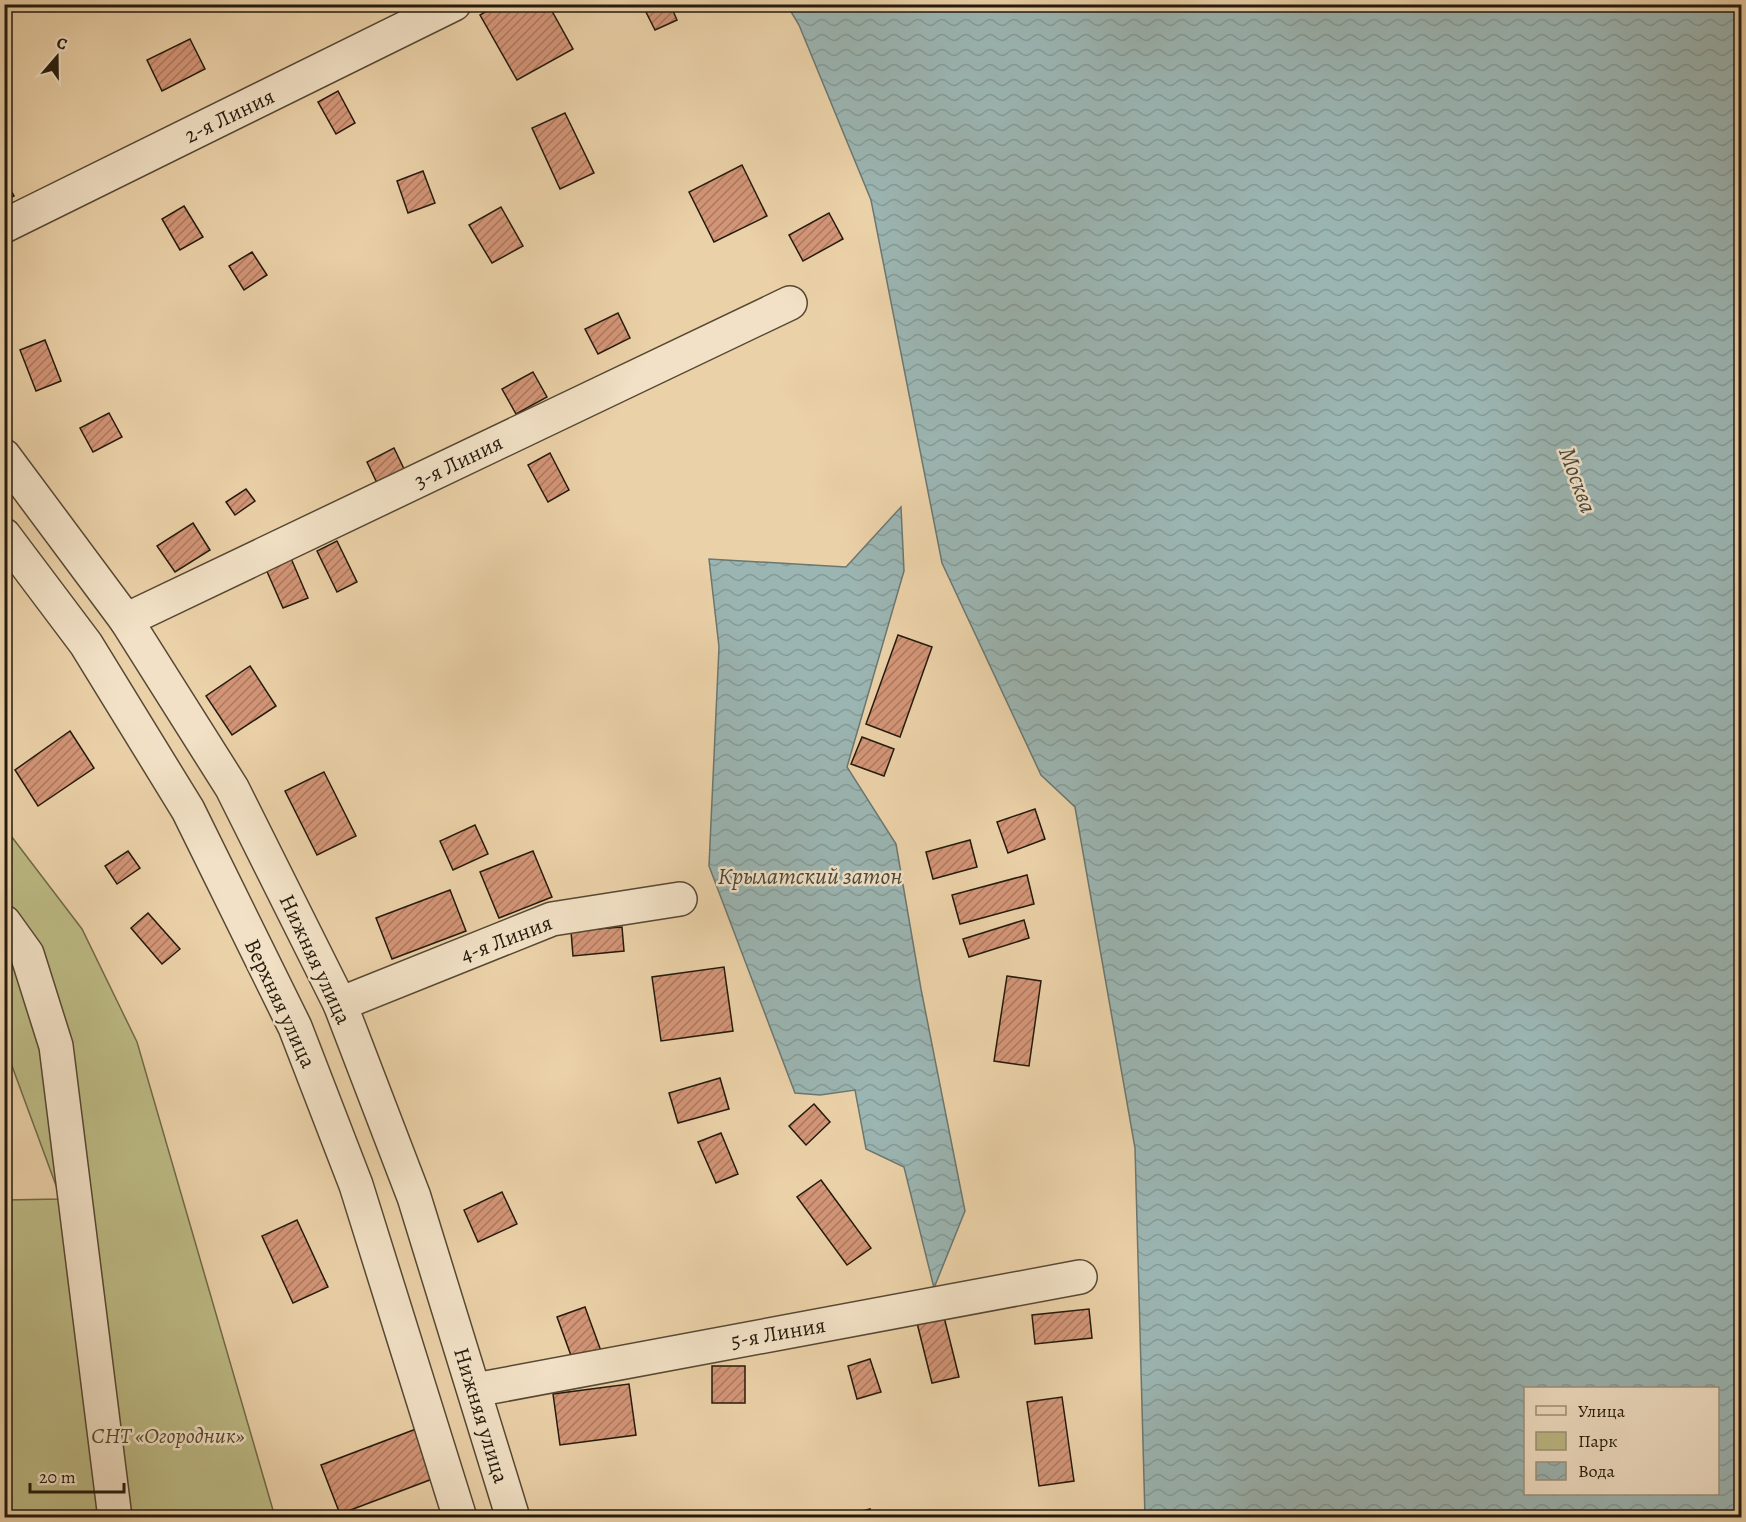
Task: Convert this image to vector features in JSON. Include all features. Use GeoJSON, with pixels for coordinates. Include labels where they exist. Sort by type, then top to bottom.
{"type":"FeatureCollection","features":[{"type":"Feature","properties":{"kind":"street","name":"2-я Линия"},"geometry":{"type":"LineString","coordinates":[[4,225],[454,4]]}},
{"type":"Feature","properties":{"kind":"street","name":"3-я Линия"},"geometry":{"type":"LineString","coordinates":[[126,620],[790,303]]}},
{"type":"Feature","properties":{"kind":"street","name":"Нижняя улица"},"geometry":{"type":"LineString","coordinates":[[4,456],[126,620],[232,788],[340,1004],[414,1197],[513,1518]]}},
{"type":"Feature","properties":{"kind":"street","name":"Верхняя улица"},"geometry":{"type":"LineString","coordinates":[[4,535],[86,644],[188,810],[295,1027],[356,1185],[460,1518]]}},
{"type":"Feature","properties":{"kind":"street","name":"4-я Линия"},"geometry":{"type":"LineString","coordinates":[[340,1004],[552,919],[680,899]]}},
{"type":"Feature","properties":{"kind":"street"},"geometry":{"type":"LineString","coordinates":[[4,922],[27,954],[56,1046],[116,1518]]}},
{"type":"Feature","properties":{"kind":"street","name":"5-я Линия"},"geometry":{"type":"LineString","coordinates":[[475,1390],[1080,1277]]}},
{"type":"Feature","properties":{"kind":"green space","name":"СНТ «Огородник»"},"geometry":{"type":"Polygon","coordinates":[[[5,828],[82,929],[137,1042],[275,1517],[5,1517],[5,1200],[61,1199],[5,1047],[5,828]]]}},
{"type":"Feature","properties":{"kind":"water","name":"Москва"},"geometry":{"type":"Polygon","coordinates":[[[787,5],[1741,5],[1741,1517],[1145,1517],[1135,1148],[1075,807],[1041,775],[942,563],[871,200],[799,25],[787,5]]]}},
{"type":"Feature","properties":{"kind":"water","name":"Крылатский затон"},"geometry":{"type":"Polygon","coordinates":[[[901,507],[904,571],[847,767],[896,844],[921,989],[965,1211],[934,1288],[904,1167],[866,1149],[855,1090],[820,1095],[795,1093],[709,866],[719,647],[709,559],[846,567],[901,507]]]}},
{"type":"Feature","properties":{"kind":"building"},"geometry":{"type":"Polygon","coordinates":[[[401,4],[419,4],[403,10],[401,4]]]}},
{"type":"Feature","properties":{"kind":"building"},"geometry":{"type":"Polygon","coordinates":[[[498,4],[548,4],[573,49],[517,80],[480,15],[498,4]]]}},
{"type":"Feature","properties":{"kind":"building"},"geometry":{"type":"Polygon","coordinates":[[[652,4],[670,4],[677,20],[655,30],[644,8],[652,4]]]}},
{"type":"Feature","properties":{"kind":"building"},"geometry":{"type":"Polygon","coordinates":[[[190,39],[205,69],[162,91],[147,60],[190,39]]]}},
{"type":"Feature","properties":{"kind":"building"},"geometry":{"type":"Polygon","coordinates":[[[338,91],[355,123],[336,134],[318,102],[338,91]]]}},
{"type":"Feature","properties":{"kind":"building"},"geometry":{"type":"Polygon","coordinates":[[[565,113],[594,173],[560,189],[532,128],[565,113]]]}},
{"type":"Feature","properties":{"kind":"building"},"geometry":{"type":"Polygon","coordinates":[[[742,165],[767,216],[714,242],[689,192],[742,165]]]}},
{"type":"Feature","properties":{"kind":"building"},"geometry":{"type":"Polygon","coordinates":[[[423,171],[435,203],[408,213],[397,181],[423,171]]]}},
{"type":"Feature","properties":{"kind":"building"},"geometry":{"type":"Polygon","coordinates":[[[4,178],[14,196],[4,201],[4,178]]]}},
{"type":"Feature","properties":{"kind":"building"},"geometry":{"type":"Polygon","coordinates":[[[184,206],[203,237],[180,250],[162,219],[184,206]]]}},
{"type":"Feature","properties":{"kind":"building"},"geometry":{"type":"Polygon","coordinates":[[[501,207],[523,246],[492,263],[469,225],[501,207]]]}},
{"type":"Feature","properties":{"kind":"building"},"geometry":{"type":"Polygon","coordinates":[[[829,213],[843,239],[803,261],[789,235],[829,213]]]}},
{"type":"Feature","properties":{"kind":"building"},"geometry":{"type":"Polygon","coordinates":[[[252,252],[267,275],[244,290],[229,266],[252,252]]]}},
{"type":"Feature","properties":{"kind":"building"},"geometry":{"type":"Polygon","coordinates":[[[618,313],[630,338],[598,354],[585,329],[618,313]]]}},
{"type":"Feature","properties":{"kind":"building"},"geometry":{"type":"Polygon","coordinates":[[[45,340],[61,381],[36,391],[20,350],[45,340]]]}},
{"type":"Feature","properties":{"kind":"building"},"geometry":{"type":"Polygon","coordinates":[[[533,372],[547,397],[516,414],[502,389],[533,372]]]}},
{"type":"Feature","properties":{"kind":"building"},"geometry":{"type":"Polygon","coordinates":[[[109,413],[122,437],[93,452],[80,428],[109,413]]]}},
{"type":"Feature","properties":{"kind":"building"},"geometry":{"type":"Polygon","coordinates":[[[394,448],[405,471],[378,485],[367,462],[394,448]]]}},
{"type":"Feature","properties":{"kind":"building"},"geometry":{"type":"Polygon","coordinates":[[[550,453],[569,490],[548,502],[528,465],[550,453]]]}},
{"type":"Feature","properties":{"kind":"building"},"geometry":{"type":"Polygon","coordinates":[[[246,489],[255,501],[235,515],[226,502],[246,489]]]}},
{"type":"Feature","properties":{"kind":"building"},"geometry":{"type":"Polygon","coordinates":[[[193,523],[210,550],[175,572],[157,546],[193,523]]]}},
{"type":"Feature","properties":{"kind":"building"},"geometry":{"type":"Polygon","coordinates":[[[337,541],[357,582],[337,592],[317,551],[337,541]]]}},
{"type":"Feature","properties":{"kind":"building"},"geometry":{"type":"Polygon","coordinates":[[[290,556],[308,598],[283,608],[265,567],[290,556]]]}},
{"type":"Feature","properties":{"kind":"building"},"geometry":{"type":"Polygon","coordinates":[[[898,635],[932,647],[900,737],[866,724],[898,635]]]}},
{"type":"Feature","properties":{"kind":"building"},"geometry":{"type":"Polygon","coordinates":[[[250,666],[276,706],[232,735],[206,696],[250,666]]]}},
{"type":"Feature","properties":{"kind":"building"},"geometry":{"type":"Polygon","coordinates":[[[70,731],[94,768],[38,806],[15,770],[70,731]]]}},
{"type":"Feature","properties":{"kind":"building"},"geometry":{"type":"Polygon","coordinates":[[[862,737],[894,749],[884,776],[851,764],[862,737]]]}},
{"type":"Feature","properties":{"kind":"building"},"geometry":{"type":"Polygon","coordinates":[[[324,772],[356,836],[317,855],[285,791],[324,772]]]}},
{"type":"Feature","properties":{"kind":"building"},"geometry":{"type":"Polygon","coordinates":[[[1035,809],[1045,839],[1008,853],[997,822],[1035,809]]]}},
{"type":"Feature","properties":{"kind":"building"},"geometry":{"type":"Polygon","coordinates":[[[475,825],[488,854],[453,870],[440,841],[475,825]]]}},
{"type":"Feature","properties":{"kind":"building"},"geometry":{"type":"Polygon","coordinates":[[[970,840],[977,867],[933,879],[926,852],[970,840]]]}},
{"type":"Feature","properties":{"kind":"building"},"geometry":{"type":"Polygon","coordinates":[[[128,851],[140,868],[117,884],[105,866],[128,851]]]}},
{"type":"Feature","properties":{"kind":"building"},"geometry":{"type":"Polygon","coordinates":[[[533,851],[552,897],[499,918],[480,872],[533,851]]]}},
{"type":"Feature","properties":{"kind":"building"},"geometry":{"type":"Polygon","coordinates":[[[1027,875],[1034,904],[960,924],[952,895],[1027,875]]]}},
{"type":"Feature","properties":{"kind":"building"},"geometry":{"type":"Polygon","coordinates":[[[450,890],[466,931],[392,959],[376,918],[450,890]]]}},
{"type":"Feature","properties":{"kind":"building"},"geometry":{"type":"Polygon","coordinates":[[[148,913],[180,949],[162,964],[131,928],[148,913]]]}},
{"type":"Feature","properties":{"kind":"building"},"geometry":{"type":"Polygon","coordinates":[[[1024,920],[1029,938],[969,957],[963,939],[1024,920]]]}},
{"type":"Feature","properties":{"kind":"building"},"geometry":{"type":"Polygon","coordinates":[[[622,927],[624,951],[573,956],[571,931],[622,927]]]}},
{"type":"Feature","properties":{"kind":"building"},"geometry":{"type":"Polygon","coordinates":[[[724,967],[733,1031],[661,1041],[652,977],[724,967]]]}},
{"type":"Feature","properties":{"kind":"building"},"geometry":{"type":"Polygon","coordinates":[[[1007,976],[1041,981],[1029,1066],[994,1061],[1007,976]]]}},
{"type":"Feature","properties":{"kind":"building"},"geometry":{"type":"Polygon","coordinates":[[[720,1078],[729,1109],[678,1123],[669,1093],[720,1078]]]}},
{"type":"Feature","properties":{"kind":"building"},"geometry":{"type":"Polygon","coordinates":[[[814,1104],[830,1122],[806,1145],[789,1126],[814,1104]]]}},
{"type":"Feature","properties":{"kind":"building"},"geometry":{"type":"Polygon","coordinates":[[[721,1133],[738,1174],[716,1183],[698,1142],[721,1133]]]}},
{"type":"Feature","properties":{"kind":"building"},"geometry":{"type":"Polygon","coordinates":[[[821,1180],[871,1248],[847,1265],[797,1197],[821,1180]]]}},
{"type":"Feature","properties":{"kind":"building"},"geometry":{"type":"Polygon","coordinates":[[[502,1192],[517,1224],[478,1242],[464,1210],[502,1192]]]}},
{"type":"Feature","properties":{"kind":"building"},"geometry":{"type":"Polygon","coordinates":[[[297,1220],[328,1287],[293,1303],[262,1236],[297,1220]]]}},
{"type":"Feature","properties":{"kind":"building"},"geometry":{"type":"Polygon","coordinates":[[[585,1307],[601,1351],[573,1361],[557,1317],[585,1307]]]}},
{"type":"Feature","properties":{"kind":"building"},"geometry":{"type":"Polygon","coordinates":[[[1089,1309],[1092,1338],[1035,1344],[1032,1315],[1089,1309]]]}},
{"type":"Feature","properties":{"kind":"building"},"geometry":{"type":"Polygon","coordinates":[[[944,1317],[959,1377],[932,1383],[917,1323],[944,1317]]]}},
{"type":"Feature","properties":{"kind":"building"},"geometry":{"type":"Polygon","coordinates":[[[870,1359],[881,1392],[857,1399],[848,1366],[870,1359]]]}},
{"type":"Feature","properties":{"kind":"building"},"geometry":{"type":"Polygon","coordinates":[[[712,1366],[745,1366],[745,1403],[712,1403],[712,1366]]]}},
{"type":"Feature","properties":{"kind":"building"},"geometry":{"type":"Polygon","coordinates":[[[629,1384],[636,1435],[560,1445],[553,1394],[629,1384]]]}},
{"type":"Feature","properties":{"kind":"building"},"geometry":{"type":"Polygon","coordinates":[[[1062,1397],[1074,1481],[1039,1486],[1027,1402],[1062,1397]]]}},
{"type":"Feature","properties":{"kind":"building"},"geometry":{"type":"Polygon","coordinates":[[[416,1429],[435,1478],[340,1514],[321,1465],[416,1429]]]}},
{"type":"Feature","properties":{"kind":"building"},"geometry":{"type":"Polygon","coordinates":[[[870,1509],[872,1518],[838,1518],[870,1509]]]}}]}
